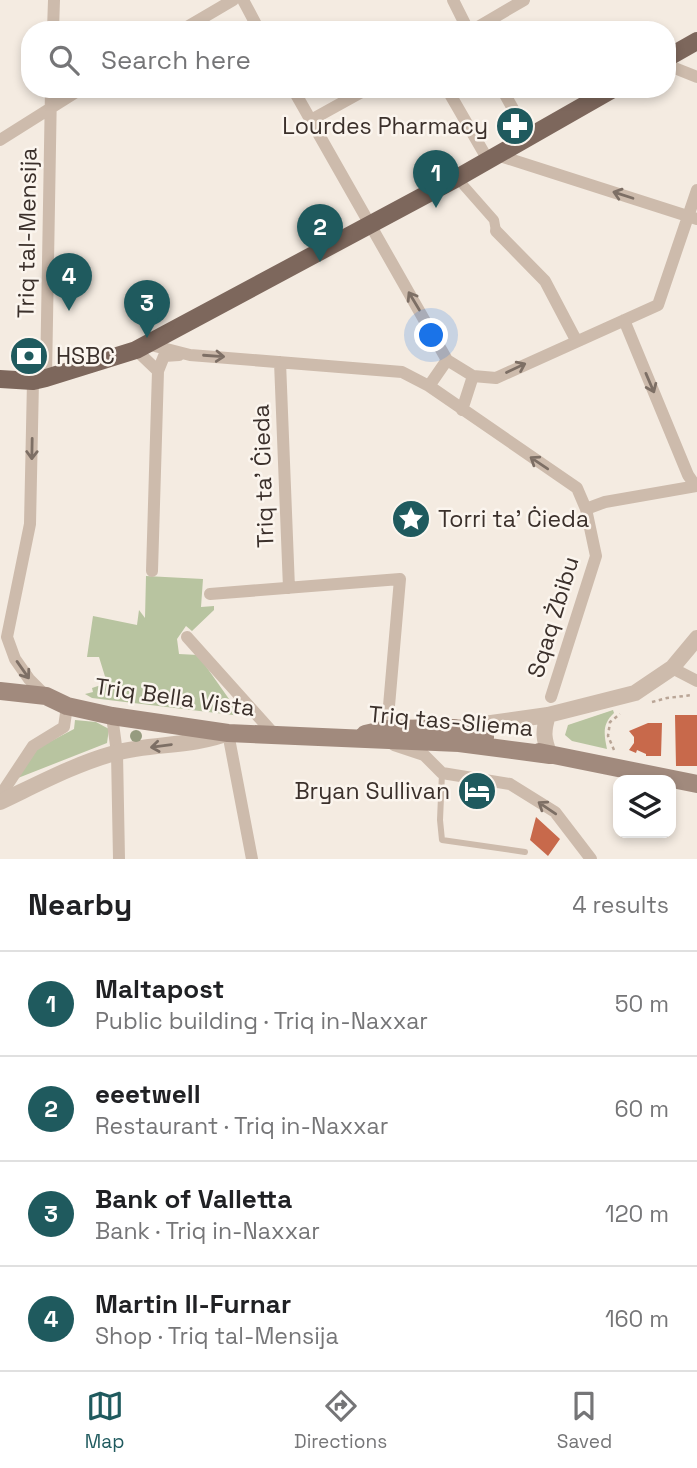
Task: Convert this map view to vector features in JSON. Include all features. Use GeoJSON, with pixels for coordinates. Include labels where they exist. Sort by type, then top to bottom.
{"type":"FeatureCollection","features":[{"type":"Feature","properties":{"kind":"main road"},"geometry":{"type":"LineString","coordinates":[[676,53],[697,41]]}},
{"type":"Feature","properties":{"kind":"main road"},"geometry":{"type":"LineString","coordinates":[[0,379],[39,379],[142,347],[457,178],[596,98]]}},
{"type":"Feature","properties":{"kind":"main road","name":"Triq Bella Vista"},"geometry":{"type":"LineString","coordinates":[[0,691],[46,696],[66,706],[112,716],[228,733],[347,737]]}},
{"type":"Feature","properties":{"kind":"main road","name":"Triq tas-Sliema"},"geometry":{"type":"LineString","coordinates":[[347,737],[454,728],[550,755],[697,784]]}},
{"type":"Feature","properties":{"kind":"main road","name":"Triq tas-Sliema"},"geometry":{"type":"LineString","coordinates":[[385,735],[550,755]]}},
{"type":"Feature","properties":{"kind":"street"},"geometry":{"type":"LineString","coordinates":[[53,21],[54,0]]}},
{"type":"Feature","properties":{"kind":"street"},"geometry":{"type":"LineString","coordinates":[[197,21],[233,0]]}},
{"type":"Feature","properties":{"kind":"street"},"geometry":{"type":"LineString","coordinates":[[243,0],[254,21]]}},
{"type":"Feature","properties":{"kind":"street"},"geometry":{"type":"LineString","coordinates":[[453,0],[466,21]]}},
{"type":"Feature","properties":{"kind":"street"},"geometry":{"type":"LineString","coordinates":[[487,21],[524,0]]}},
{"type":"Feature","properties":{"kind":"street"},"geometry":{"type":"LineString","coordinates":[[676,68],[697,76]]}},
{"type":"Feature","properties":{"kind":"street","name":"Triq tal-Mensija"},"geometry":{"type":"LineString","coordinates":[[46,696],[29,679],[15,659],[7,637],[30,523],[50,98]]}},
{"type":"Feature","properties":{"kind":"street"},"geometry":{"type":"LineString","coordinates":[[0,140],[65,98]]}},
{"type":"Feature","properties":{"kind":"street"},"geometry":{"type":"LineString","coordinates":[[298,98],[447,360],[473,376],[496,377],[658,305],[693,217],[697,190]]}},
{"type":"Feature","properties":{"kind":"street"},"geometry":{"type":"LineString","coordinates":[[310,120],[350,98]]}},
{"type":"Feature","properties":{"kind":"street"},"geometry":{"type":"LineString","coordinates":[[453,98],[492,158],[693,217]]}},
{"type":"Feature","properties":{"kind":"street"},"geometry":{"type":"LineString","coordinates":[[507,98],[528,136]]}},
{"type":"Feature","properties":{"kind":"street"},"geometry":{"type":"LineString","coordinates":[[457,178],[494,220],[496,231],[545,281],[576,340]]}},
{"type":"Feature","properties":{"kind":"street"},"geometry":{"type":"LineString","coordinates":[[142,347],[190,355],[402,372],[429,386],[577,488],[586,509],[605,502],[696,485],[688,475],[624,320]]}},
{"type":"Feature","properties":{"kind":"street"},"geometry":{"type":"LineString","coordinates":[[176,328],[179,343],[190,355]]}},
{"type":"Feature","properties":{"kind":"street"},"geometry":{"type":"LineString","coordinates":[[142,347],[158,371]]}},
{"type":"Feature","properties":{"kind":"street"},"geometry":{"type":"LineString","coordinates":[[152,571],[158,371],[164,356],[190,355]]}},
{"type":"Feature","properties":{"kind":"street"},"geometry":{"type":"LineString","coordinates":[[429,386],[447,360]]}},
{"type":"Feature","properties":{"kind":"street","name":"Triq ta' Ċieda"},"geometry":{"type":"LineString","coordinates":[[280,362],[289,588]]}},
{"type":"Feature","properties":{"kind":"street"},"geometry":{"type":"LineString","coordinates":[[462,410],[473,376]]}},
{"type":"Feature","properties":{"kind":"street","name":"Sqaq Żbibu"},"geometry":{"type":"LineString","coordinates":[[551,697],[596,556],[586,509]]}},
{"type":"Feature","properties":{"kind":"street"},"geometry":{"type":"LineString","coordinates":[[210,594],[400,579],[385,735],[424,755],[443,773],[510,784],[555,812],[591,859]]}},
{"type":"Feature","properties":{"kind":"street"},"geometry":{"type":"LineString","coordinates":[[187,637],[274,734]]}},
{"type":"Feature","properties":{"kind":"street"},"geometry":{"type":"LineString","coordinates":[[454,728],[548,715],[635,693],[672,668],[697,638]]}},
{"type":"Feature","properties":{"kind":"street"},"geometry":{"type":"LineString","coordinates":[[672,668],[697,681]]}},
{"type":"Feature","properties":{"kind":"street"},"geometry":{"type":"LineString","coordinates":[[0,796],[33,746],[64,727],[66,706]]}},
{"type":"Feature","properties":{"kind":"street"},"geometry":{"type":"LineString","coordinates":[[548,715],[543,730],[550,755]]}},
{"type":"Feature","properties":{"kind":"street"},"geometry":{"type":"LineString","coordinates":[[112,716],[117,753],[119,859]]}},
{"type":"Feature","properties":{"kind":"street"},"geometry":{"type":"LineString","coordinates":[[0,802],[73,768],[117,753],[213,739],[228,733],[252,859]]}},
{"type":"Feature","properties":{"kind":"lane"},"geometry":{"type":"LineString","coordinates":[[443,773],[440,820],[443,840],[525,852]]}},
{"type":"Feature","properties":{"kind":"path"},"geometry":{"type":"LineString","coordinates":[[641,705],[667,698],[697,695]]}},
{"type":"Feature","properties":{"kind":"path"},"geometry":{"type":"LineString","coordinates":[[627,771],[608,736],[610,722],[628,708]]}},
{"type":"Feature","properties":{"kind":"green space"},"geometry":{"type":"Polygon","coordinates":[[[146,576],[203,579],[201,607],[214,606],[214,610],[192,631],[186,626],[177,639],[179,654],[198,655],[241,716],[92,698],[85,694],[93,692],[92,688],[107,683],[99,657],[87,657],[93,616],[137,625],[139,610],[145,618],[146,576]]]}},
{"type":"Feature","properties":{"kind":"green space"},"geometry":{"type":"Polygon","coordinates":[[[613,710],[605,730],[607,749],[572,741],[565,735],[568,725],[613,710]]]}},
{"type":"Feature","properties":{"kind":"green space"},"geometry":{"type":"Polygon","coordinates":[[[75,720],[96,722],[109,729],[107,743],[18,778],[38,748],[74,729],[75,720]]]}},
{"type":"Feature","properties":{"kind":"building"},"geometry":{"type":"Polygon","coordinates":[[[675,715],[697,715],[697,766],[676,766],[675,715]]]}},
{"type":"Feature","properties":{"kind":"building"},"geometry":{"type":"Polygon","coordinates":[[[648,723],[662,723],[661,756],[646,756],[637,750],[636,753],[629,750],[634,743],[634,737],[629,731],[648,723]]]}},
{"type":"Feature","properties":{"kind":"building"},"geometry":{"type":"Polygon","coordinates":[[[536,817],[560,839],[548,856],[530,840],[536,817]]]}},
{"type":"Feature","properties":{"kind":"place","name":"Lourdes Pharmacy"},"geometry":{"type":"Point","coordinates":[515,126]}},
{"type":"Feature","properties":{"kind":"place","name":"Maltapost"},"geometry":{"type":"Point","coordinates":[436,208]}},
{"type":"Feature","properties":{"kind":"place","name":"eeetwell"},"geometry":{"type":"Point","coordinates":[320,262]}},
{"type":"Feature","properties":{"kind":"place","name":"Martin Il-Furnar"},"geometry":{"type":"Point","coordinates":[69,311]}},
{"type":"Feature","properties":{"kind":"place","name":"Bank of Valletta"},"geometry":{"type":"Point","coordinates":[147,338]}},
{"type":"Feature","properties":{"kind":"place","name":"HSBC"},"geometry":{"type":"Point","coordinates":[29,356]}},
{"type":"Feature","properties":{"kind":"place","name":"Torri ta' Ċieda"},"geometry":{"type":"Point","coordinates":[411,519]}},
{"type":"Feature","properties":{"kind":"place","name":"Bryan Sullivan"},"geometry":{"type":"Point","coordinates":[477,791]}}]}
